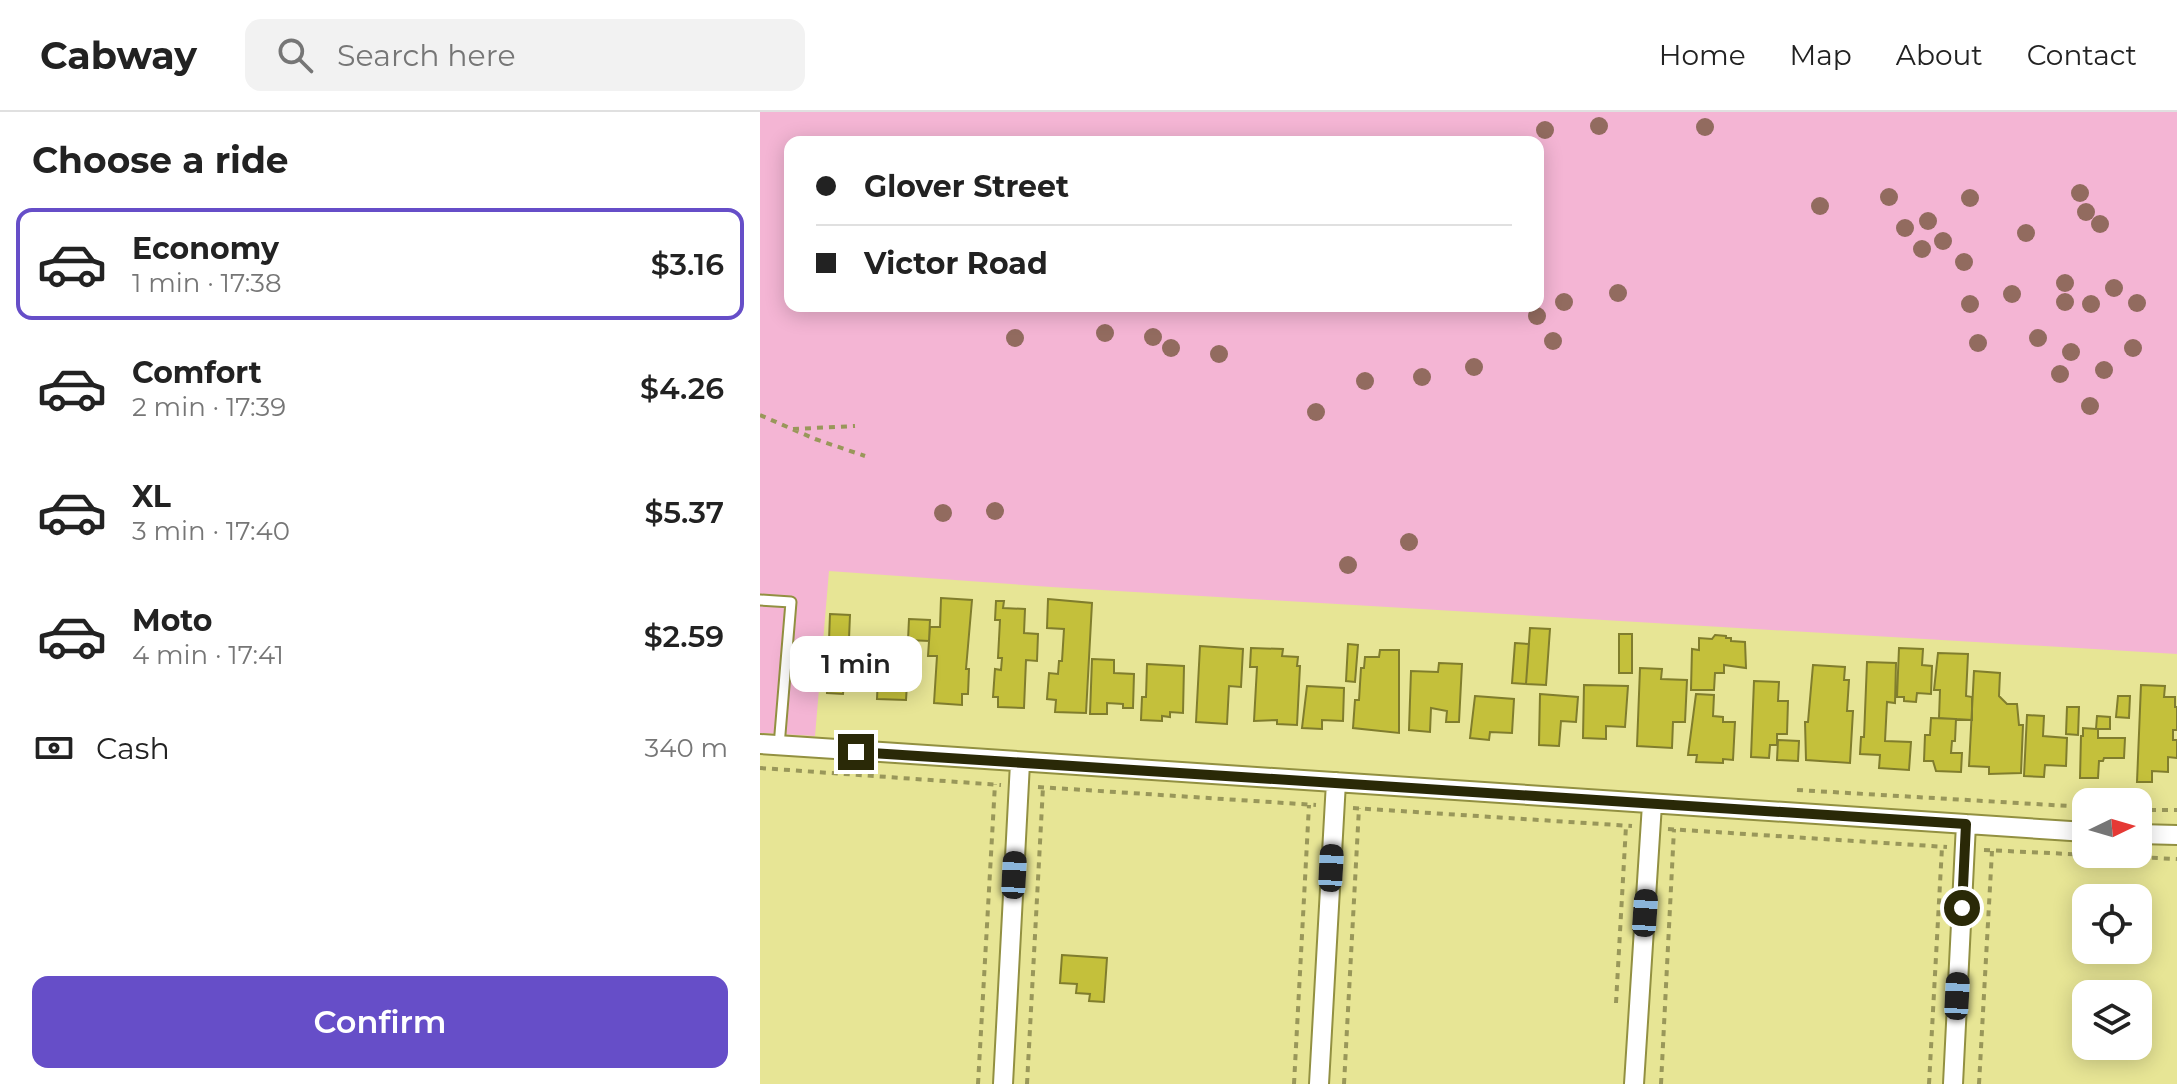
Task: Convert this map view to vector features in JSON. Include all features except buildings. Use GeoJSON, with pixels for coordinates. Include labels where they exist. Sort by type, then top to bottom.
{"type":"FeatureCollection","features":[{"type":"Feature","properties":{"kind":"street"},"geometry":{"type":"LineString","coordinates":[[760,744],[2072,831]]}},
{"type":"Feature","properties":{"kind":"street"},"geometry":{"type":"LineString","coordinates":[[1003,1084],[1020,763]]}},
{"type":"Feature","properties":{"kind":"street"},"geometry":{"type":"LineString","coordinates":[[1319,1084],[1336,782]]}},
{"type":"Feature","properties":{"kind":"street"},"geometry":{"type":"LineString","coordinates":[[1634,1084],[1652,804]]}},
{"type":"Feature","properties":{"kind":"street"},"geometry":{"type":"LineString","coordinates":[[1953,1084],[1966,824]]}},
{"type":"Feature","properties":{"kind":"street"},"geometry":{"type":"LineString","coordinates":[[2152,834],[2177,835]]}},
{"type":"Feature","properties":{"kind":"lane"},"geometry":{"type":"LineString","coordinates":[[760,600],[791,602],[779,746]]}},
{"type":"Feature","properties":{"kind":"path"},"geometry":{"type":"LineString","coordinates":[[760,415],[850,453],[865,456]]}},
{"type":"Feature","properties":{"kind":"path"},"geometry":{"type":"LineString","coordinates":[[791,429],[855,426]]}},
{"type":"Feature","properties":{"kind":"path"},"geometry":{"type":"LineString","coordinates":[[760,768],[1992,851],[2177,859]]}},
{"type":"Feature","properties":{"kind":"path"},"geometry":{"type":"LineString","coordinates":[[978,1084],[995,784]]}},
{"type":"Feature","properties":{"kind":"path"},"geometry":{"type":"LineString","coordinates":[[1027,1084],[1043,787]]}},
{"type":"Feature","properties":{"kind":"path"},"geometry":{"type":"LineString","coordinates":[[1294,1084],[1309,805]]}},
{"type":"Feature","properties":{"kind":"path"},"geometry":{"type":"LineString","coordinates":[[1344,1084],[1359,808]]}},
{"type":"Feature","properties":{"kind":"path"},"geometry":{"type":"LineString","coordinates":[[2152,810],[2177,810]]}},
{"type":"Feature","properties":{"kind":"path"},"geometry":{"type":"LineString","coordinates":[[1616,1008],[1626,826]]}},
{"type":"Feature","properties":{"kind":"path"},"geometry":{"type":"LineString","coordinates":[[1661,1084],[1674,829]]}},
{"type":"Feature","properties":{"kind":"path"},"geometry":{"type":"LineString","coordinates":[[1929,1084],[1942,847]]}},
{"type":"Feature","properties":{"kind":"path"},"geometry":{"type":"LineString","coordinates":[[1979,1084],[1992,851]]}},
{"type":"Feature","properties":{"kind":"shaded area"},"geometry":{"type":"Polygon","coordinates":[[[760,112],[2177,112],[2177,654],[829,571],[815,736],[760,733],[760,112]]]}},
{"type":"Feature","properties":{"kind":"route"},"geometry":{"type":"LineString","coordinates":[[856,752],[1966,824],[1962,908]]}}]}
